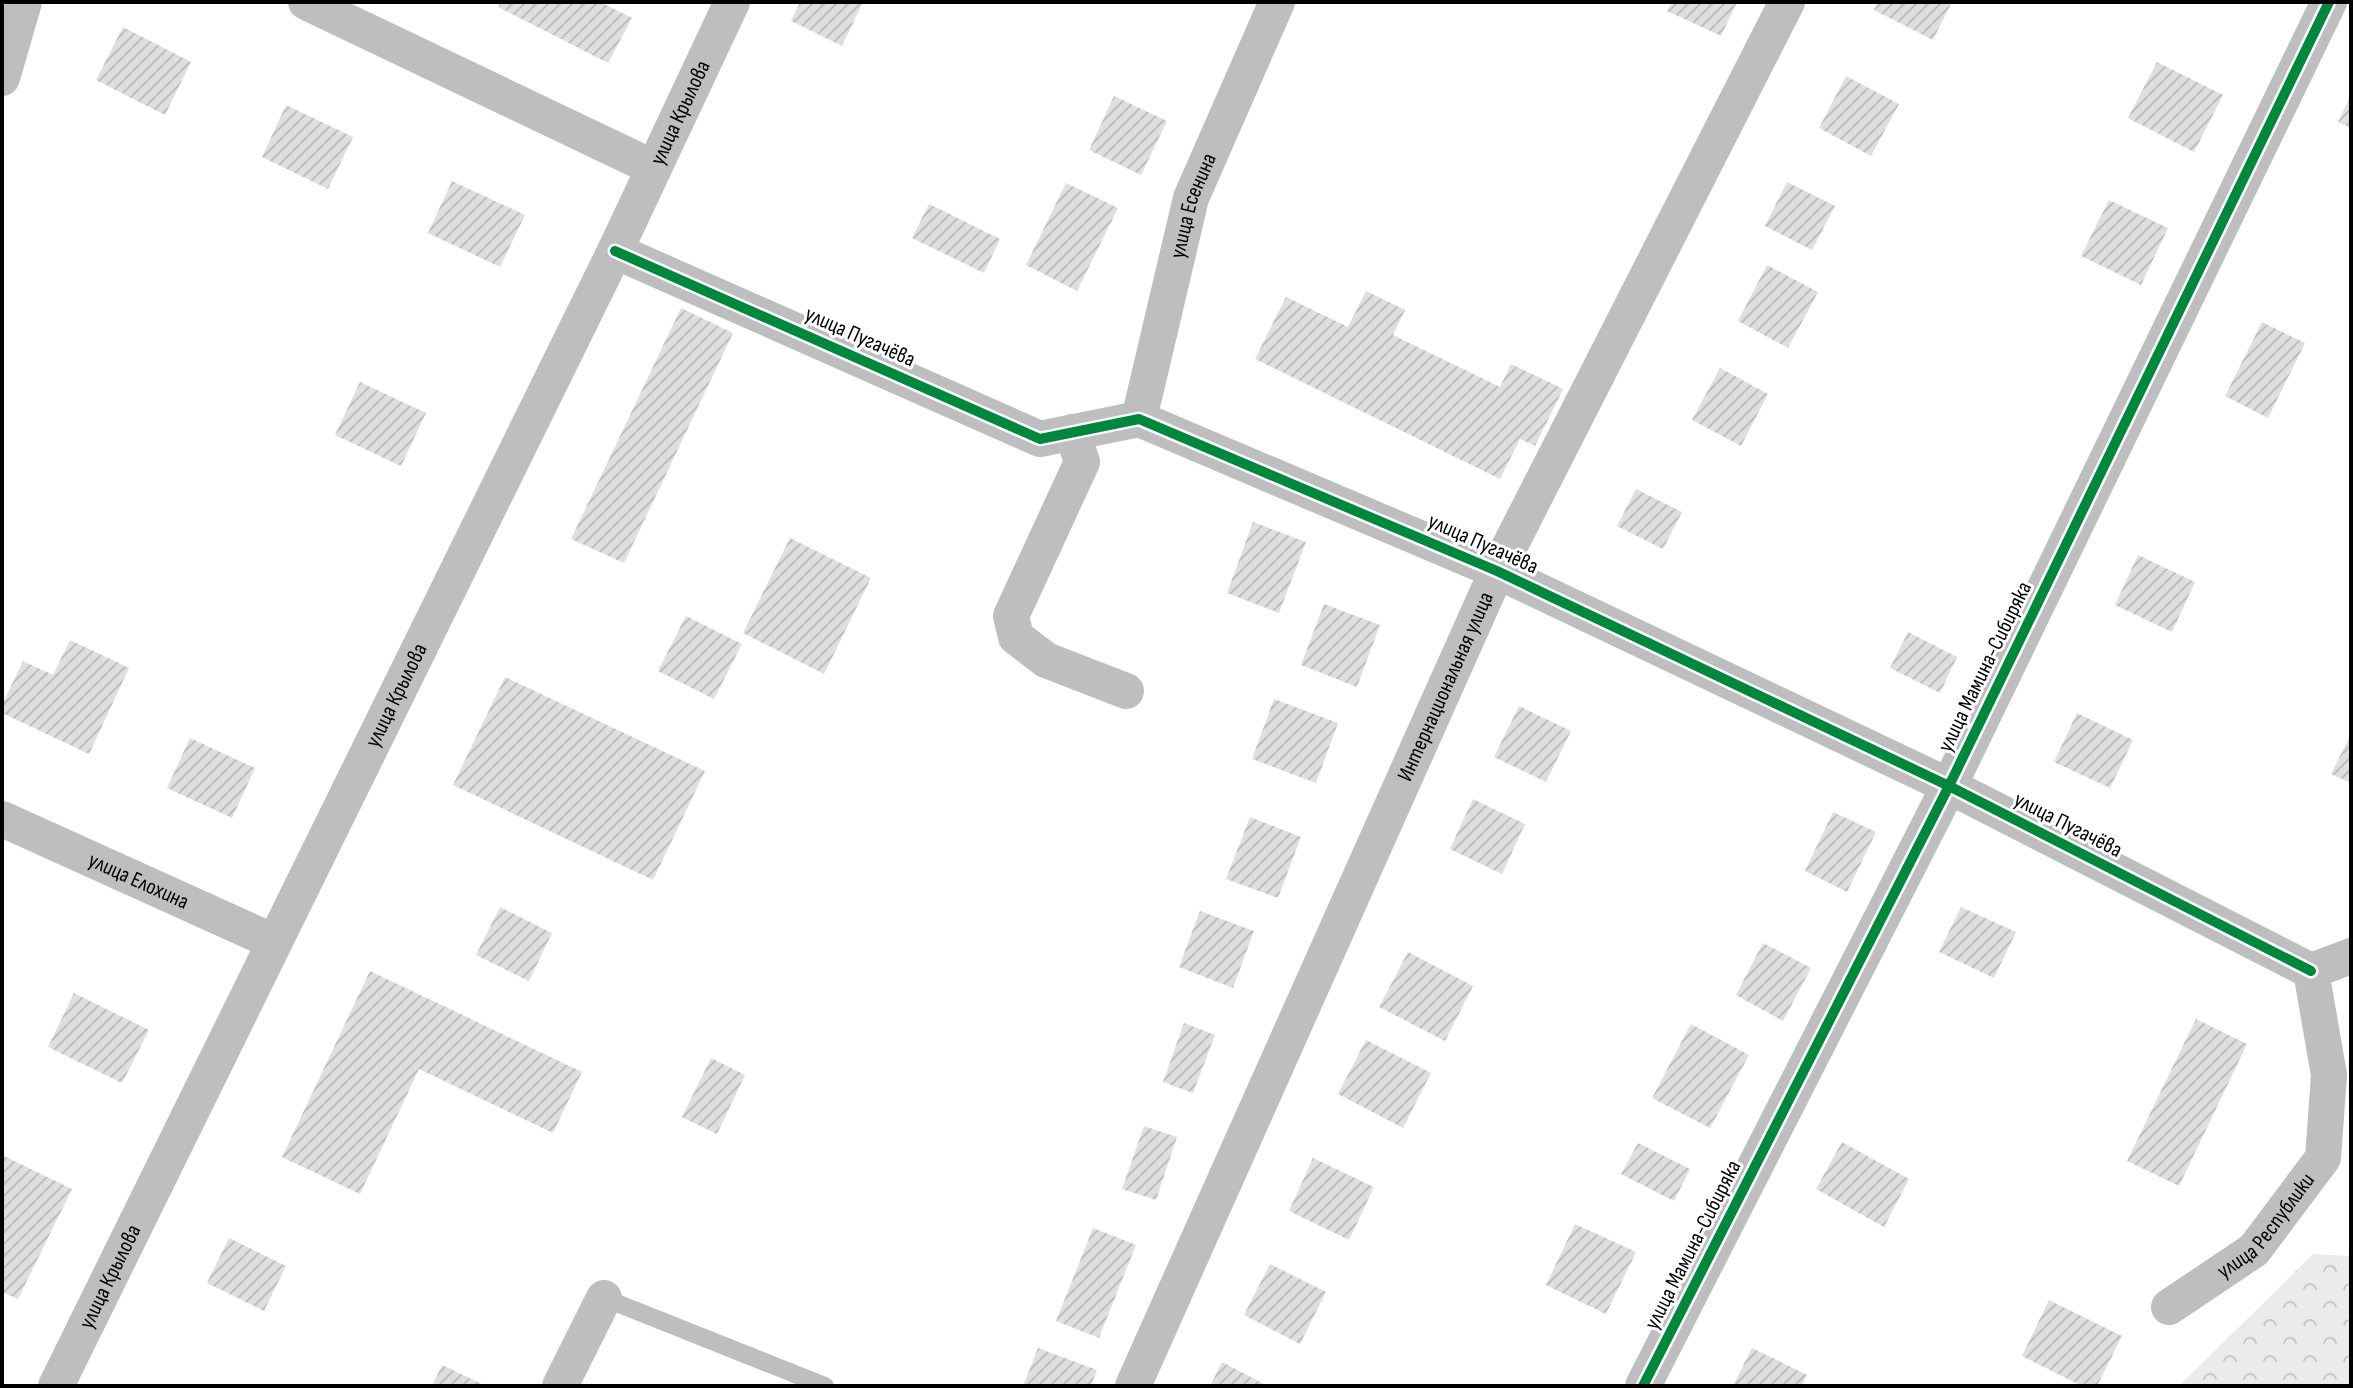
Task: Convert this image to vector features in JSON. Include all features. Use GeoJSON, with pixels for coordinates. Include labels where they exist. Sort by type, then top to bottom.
{"type":"FeatureCollection","features":[{"type":"Feature","properties":{"kind":"street"},"geometry":{"type":"LineString","coordinates":[[2,78],[24,2]]}},
{"type":"Feature","properties":{"kind":"street"},"geometry":{"type":"LineString","coordinates":[[306,2],[654,168]]}},
{"type":"Feature","properties":{"kind":"street","name":"улица Крылова"},"geometry":{"type":"LineString","coordinates":[[56,1386],[615,251],[732,2]]}},
{"type":"Feature","properties":{"kind":"street","name":"улица Есенина"},"geometry":{"type":"LineString","coordinates":[[1139,419],[1191,198],[1277,2]]}},
{"type":"Feature","properties":{"kind":"street","name":"Интернациональная улица"},"geometry":{"type":"LineString","coordinates":[[1133,1386],[1497,571],[1787,2]]}},
{"type":"Feature","properties":{"kind":"street","name":"улица Мамина-Сибиряка"},"geometry":{"type":"LineString","coordinates":[[1643,1386],[1949,786],[2329,2]]}},
{"type":"Feature","properties":{"kind":"street","name":"улица Пугачёва"},"geometry":{"type":"LineString","coordinates":[[615,251],[1040,439],[1139,419],[1497,571],[1949,786],[2311,971]]}},
{"type":"Feature","properties":{"kind":"street"},"geometry":{"type":"LineString","coordinates":[[1072,432],[1082,462],[1011,616],[1016,637],[1046,660],[1126,691]]}},
{"type":"Feature","properties":{"kind":"street","name":"улица Елохина"},"geometry":{"type":"LineString","coordinates":[[2,819],[274,942]]}},
{"type":"Feature","properties":{"kind":"street"},"geometry":{"type":"LineString","coordinates":[[2311,971],[2351,956]]}},
{"type":"Feature","properties":{"kind":"street","name":"улица Республики"},"geometry":{"type":"LineString","coordinates":[[2169,1307],[2254,1250],[2323,1158],[2329,1075],[2311,971]]}},
{"type":"Feature","properties":{"kind":"street"},"geometry":{"type":"LineString","coordinates":[[560,1386],[604,1298]]}},
{"type":"Feature","properties":{"kind":"lane"},"geometry":{"type":"LineString","coordinates":[[604,1298],[825,1386]]}},
{"type":"Feature","properties":{"kind":"green space"},"geometry":{"type":"Polygon","coordinates":[[[2313,1254],[2351,1256],[2351,1386],[2179,1386],[2313,1254]]]}},
{"type":"Feature","properties":{"kind":"building"},"geometry":{"type":"Polygon","coordinates":[[[501,2],[600,2],[632,18],[608,63],[498,7],[501,2]]]}},
{"type":"Feature","properties":{"kind":"building"},"geometry":{"type":"Polygon","coordinates":[[[800,2],[863,2],[842,46],[791,21],[800,2]]]}},
{"type":"Feature","properties":{"kind":"building"},"geometry":{"type":"Polygon","coordinates":[[[1672,2],[1737,2],[1721,36],[1667,11],[1672,2]]]}},
{"type":"Feature","properties":{"kind":"building"},"geometry":{"type":"Polygon","coordinates":[[[1878,2],[1952,2],[1933,40],[1874,10],[1878,2]]]}},
{"type":"Feature","properties":{"kind":"building"},"geometry":{"type":"Polygon","coordinates":[[[123,27],[191,62],[165,115],[96,80],[123,27]]]}},
{"type":"Feature","properties":{"kind":"building"},"geometry":{"type":"Polygon","coordinates":[[[2157,62],[2223,95],[2194,152],[2128,118],[2157,62]]]}},
{"type":"Feature","properties":{"kind":"building"},"geometry":{"type":"Polygon","coordinates":[[[1846,76],[1899,104],[1871,156],[1819,128],[1846,76]]]}},
{"type":"Feature","properties":{"kind":"building"},"geometry":{"type":"Polygon","coordinates":[[[2351,95],[2351,128],[2338,122],[2351,95]]]}},
{"type":"Feature","properties":{"kind":"building"},"geometry":{"type":"Polygon","coordinates":[[[1114,96],[1167,121],[1141,175],[1089,150],[1114,96]]]}},
{"type":"Feature","properties":{"kind":"building"},"geometry":{"type":"Polygon","coordinates":[[[286,105],[353,137],[328,189],[262,157],[286,105]]]}},
{"type":"Feature","properties":{"kind":"building"},"geometry":{"type":"Polygon","coordinates":[[[452,181],[525,215],[500,267],[428,233],[452,181]]]}},
{"type":"Feature","properties":{"kind":"building"},"geometry":{"type":"Polygon","coordinates":[[[1787,182],[1835,206],[1812,250],[1765,226],[1787,182]]]}},
{"type":"Feature","properties":{"kind":"building"},"geometry":{"type":"Polygon","coordinates":[[[1066,183],[1118,208],[1077,291],[1026,265],[1066,183]]]}},
{"type":"Feature","properties":{"kind":"building"},"geometry":{"type":"Polygon","coordinates":[[[2109,200],[2168,228],[2141,285],[2081,256],[2109,200]]]}},
{"type":"Feature","properties":{"kind":"building"},"geometry":{"type":"Polygon","coordinates":[[[929,204],[1000,239],[984,273],[912,238],[929,204]]]}},
{"type":"Feature","properties":{"kind":"building"},"geometry":{"type":"Polygon","coordinates":[[[1767,265],[1818,292],[1788,348],[1738,321],[1767,265]]]}},
{"type":"Feature","properties":{"kind":"building"},"geometry":{"type":"Polygon","coordinates":[[[1366,291],[1405,310],[1393,335],[1500,387],[1511,364],[1563,389],[1535,446],[1520,439],[1500,479],[1255,359],[1286,297],[1348,327],[1366,291]]]}},
{"type":"Feature","properties":{"kind":"building"},"geometry":{"type":"Polygon","coordinates":[[[681,308],[733,333],[624,563],[571,539],[681,308]]]}},
{"type":"Feature","properties":{"kind":"building"},"geometry":{"type":"Polygon","coordinates":[[[2262,322],[2305,343],[2268,418],[2225,396],[2262,322]]]}},
{"type":"Feature","properties":{"kind":"building"},"geometry":{"type":"Polygon","coordinates":[[[1720,368],[1768,394],[1741,446],[1692,420],[1720,368]]]}},
{"type":"Feature","properties":{"kind":"building"},"geometry":{"type":"Polygon","coordinates":[[[360,382],[426,413],[401,466],[335,435],[360,382]]]}},
{"type":"Feature","properties":{"kind":"building"},"geometry":{"type":"Polygon","coordinates":[[[1636,489],[1682,512],[1663,549],[1617,526],[1636,489]]]}},
{"type":"Feature","properties":{"kind":"building"},"geometry":{"type":"Polygon","coordinates":[[[1253,522],[1306,542],[1279,613],[1227,593],[1253,522]]]}},
{"type":"Feature","properties":{"kind":"building"},"geometry":{"type":"Polygon","coordinates":[[[790,538],[871,578],[824,674],[743,633],[790,538]]]}},
{"type":"Feature","properties":{"kind":"building"},"geometry":{"type":"Polygon","coordinates":[[[2138,555],[2195,582],[2172,632],[2115,605],[2138,555]]]}},
{"type":"Feature","properties":{"kind":"building"},"geometry":{"type":"Polygon","coordinates":[[[1324,604],[1380,625],[1357,687],[1301,665],[1324,604]]]}},
{"type":"Feature","properties":{"kind":"building"},"geometry":{"type":"Polygon","coordinates":[[[686,616],[742,644],[714,699],[658,671],[686,616]]]}},
{"type":"Feature","properties":{"kind":"building"},"geometry":{"type":"Polygon","coordinates":[[[1908,632],[1957,657],[1940,693],[1890,668],[1908,632]]]}},
{"type":"Feature","properties":{"kind":"building"},"geometry":{"type":"Polygon","coordinates":[[[70,640],[129,668],[89,754],[2,713],[2,705],[23,661],[53,675],[70,640]]]}},
{"type":"Feature","properties":{"kind":"building"},"geometry":{"type":"Polygon","coordinates":[[[505,677],[705,771],[653,880],[453,785],[505,677]]]}},
{"type":"Feature","properties":{"kind":"building"},"geometry":{"type":"Polygon","coordinates":[[[1274,699],[1338,723],[1316,783],[1252,759],[1274,699]]]}},
{"type":"Feature","properties":{"kind":"building"},"geometry":{"type":"Polygon","coordinates":[[[1519,706],[1571,731],[1546,782],[1494,757],[1519,706]]]}},
{"type":"Feature","properties":{"kind":"building"},"geometry":{"type":"Polygon","coordinates":[[[2077,713],[2133,740],[2110,788],[2054,762],[2077,713]]]}},
{"type":"Feature","properties":{"kind":"building"},"geometry":{"type":"Polygon","coordinates":[[[2351,734],[2351,783],[2331,774],[2351,734]]]}},
{"type":"Feature","properties":{"kind":"building"},"geometry":{"type":"Polygon","coordinates":[[[190,738],[255,768],[232,818],[167,788],[190,738]]]}},
{"type":"Feature","properties":{"kind":"building"},"geometry":{"type":"Polygon","coordinates":[[[1473,799],[1525,824],[1502,874],[1450,849],[1473,799]]]}},
{"type":"Feature","properties":{"kind":"building"},"geometry":{"type":"Polygon","coordinates":[[[1833,812],[1876,832],[1847,892],[1805,871],[1833,812]]]}},
{"type":"Feature","properties":{"kind":"building"},"geometry":{"type":"Polygon","coordinates":[[[1250,817],[1301,837],[1278,898],[1226,879],[1250,817]]]}},
{"type":"Feature","properties":{"kind":"building"},"geometry":{"type":"Polygon","coordinates":[[[500,907],[552,933],[529,981],[476,955],[500,907]]]}},
{"type":"Feature","properties":{"kind":"building"},"geometry":{"type":"Polygon","coordinates":[[[1961,907],[2016,932],[1994,978],[1939,952],[1961,907]]]}},
{"type":"Feature","properties":{"kind":"building"},"geometry":{"type":"Polygon","coordinates":[[[1200,911],[1254,931],[1233,988],[1179,967],[1200,911]]]}},
{"type":"Feature","properties":{"kind":"building"},"geometry":{"type":"Polygon","coordinates":[[[1763,943],[1811,968],[1783,1021],[1736,995],[1763,943]]]}},
{"type":"Feature","properties":{"kind":"building"},"geometry":{"type":"Polygon","coordinates":[[[1408,952],[1473,986],[1445,1041],[1379,1007],[1408,952]]]}},
{"type":"Feature","properties":{"kind":"building"},"geometry":{"type":"Polygon","coordinates":[[[370,971],[582,1072],[553,1133],[419,1069],[360,1194],[282,1157],[370,971]]]}},
{"type":"Feature","properties":{"kind":"building"},"geometry":{"type":"Polygon","coordinates":[[[74,993],[149,1030],[122,1083],[48,1047],[74,993]]]}},
{"type":"Feature","properties":{"kind":"building"},"geometry":{"type":"Polygon","coordinates":[[[2196,1019],[2247,1044],[2179,1186],[2127,1161],[2196,1019]]]}},
{"type":"Feature","properties":{"kind":"building"},"geometry":{"type":"Polygon","coordinates":[[[1184,1023],[1215,1035],[1193,1093],[1163,1082],[1184,1023]]]}},
{"type":"Feature","properties":{"kind":"building"},"geometry":{"type":"Polygon","coordinates":[[[1691,1024],[1749,1055],[1710,1128],[1652,1098],[1691,1024]]]}},
{"type":"Feature","properties":{"kind":"building"},"geometry":{"type":"Polygon","coordinates":[[[1366,1040],[1431,1073],[1403,1128],[1338,1094],[1366,1040]]]}},
{"type":"Feature","properties":{"kind":"building"},"geometry":{"type":"Polygon","coordinates":[[[711,1058],[745,1075],[717,1134],[682,1117],[711,1058]]]}},
{"type":"Feature","properties":{"kind":"building"},"geometry":{"type":"Polygon","coordinates":[[[1144,1126],[1177,1137],[1156,1200],[1122,1189],[1144,1126]]]}},
{"type":"Feature","properties":{"kind":"building"},"geometry":{"type":"Polygon","coordinates":[[[1842,1142],[1909,1179],[1884,1227],[1816,1189],[1842,1142]]]}},
{"type":"Feature","properties":{"kind":"building"},"geometry":{"type":"Polygon","coordinates":[[[1638,1143],[1690,1169],[1674,1201],[1621,1174],[1638,1143]]]}},
{"type":"Feature","properties":{"kind":"building"},"geometry":{"type":"Polygon","coordinates":[[[2,1155],[72,1189],[18,1299],[2,1292],[2,1155]]]}},
{"type":"Feature","properties":{"kind":"building"},"geometry":{"type":"Polygon","coordinates":[[[1313,1158],[1374,1187],[1349,1240],[1289,1211],[1313,1158]]]}},
{"type":"Feature","properties":{"kind":"building"},"geometry":{"type":"Polygon","coordinates":[[[1575,1224],[1636,1252],[1606,1314],[1546,1285],[1575,1224]]]}},
{"type":"Feature","properties":{"kind":"building"},"geometry":{"type":"Polygon","coordinates":[[[1093,1228],[1136,1245],[1099,1338],[1056,1321],[1093,1228]]]}},
{"type":"Feature","properties":{"kind":"building"},"geometry":{"type":"Polygon","coordinates":[[[229,1238],[286,1266],[264,1311],[207,1283],[229,1238]]]}},
{"type":"Feature","properties":{"kind":"building"},"geometry":{"type":"Polygon","coordinates":[[[1270,1264],[1326,1292],[1300,1344],[1244,1315],[1270,1264]]]}},
{"type":"Feature","properties":{"kind":"building"},"geometry":{"type":"Polygon","coordinates":[[[2049,1300],[2122,1336],[2097,1386],[2082,1386],[2022,1356],[2049,1300]]]}},
{"type":"Feature","properties":{"kind":"building"},"geometry":{"type":"Polygon","coordinates":[[[1038,1348],[1097,1370],[1091,1386],[1023,1386],[1038,1348]]]}},
{"type":"Feature","properties":{"kind":"building"},"geometry":{"type":"Polygon","coordinates":[[[1752,1348],[1807,1375],[1801,1386],[1733,1386],[1752,1348]]]}},
{"type":"Feature","properties":{"kind":"building"},"geometry":{"type":"Polygon","coordinates":[[[1222,1362],[1268,1386],[1210,1386],[1222,1362]]]}},
{"type":"Feature","properties":{"kind":"building"},"geometry":{"type":"Polygon","coordinates":[[[442,1365],[486,1386],[432,1386],[442,1365]]]}},
{"type":"Feature","properties":{"kind":"cycle path"},"geometry":{"type":"LineString","coordinates":[[1643,1386],[1949,786],[2329,2]]}},
{"type":"Feature","properties":{"kind":"cycle path"},"geometry":{"type":"LineString","coordinates":[[615,251],[1040,439],[1139,419],[1497,571],[1949,786],[2311,971]]}}]}
